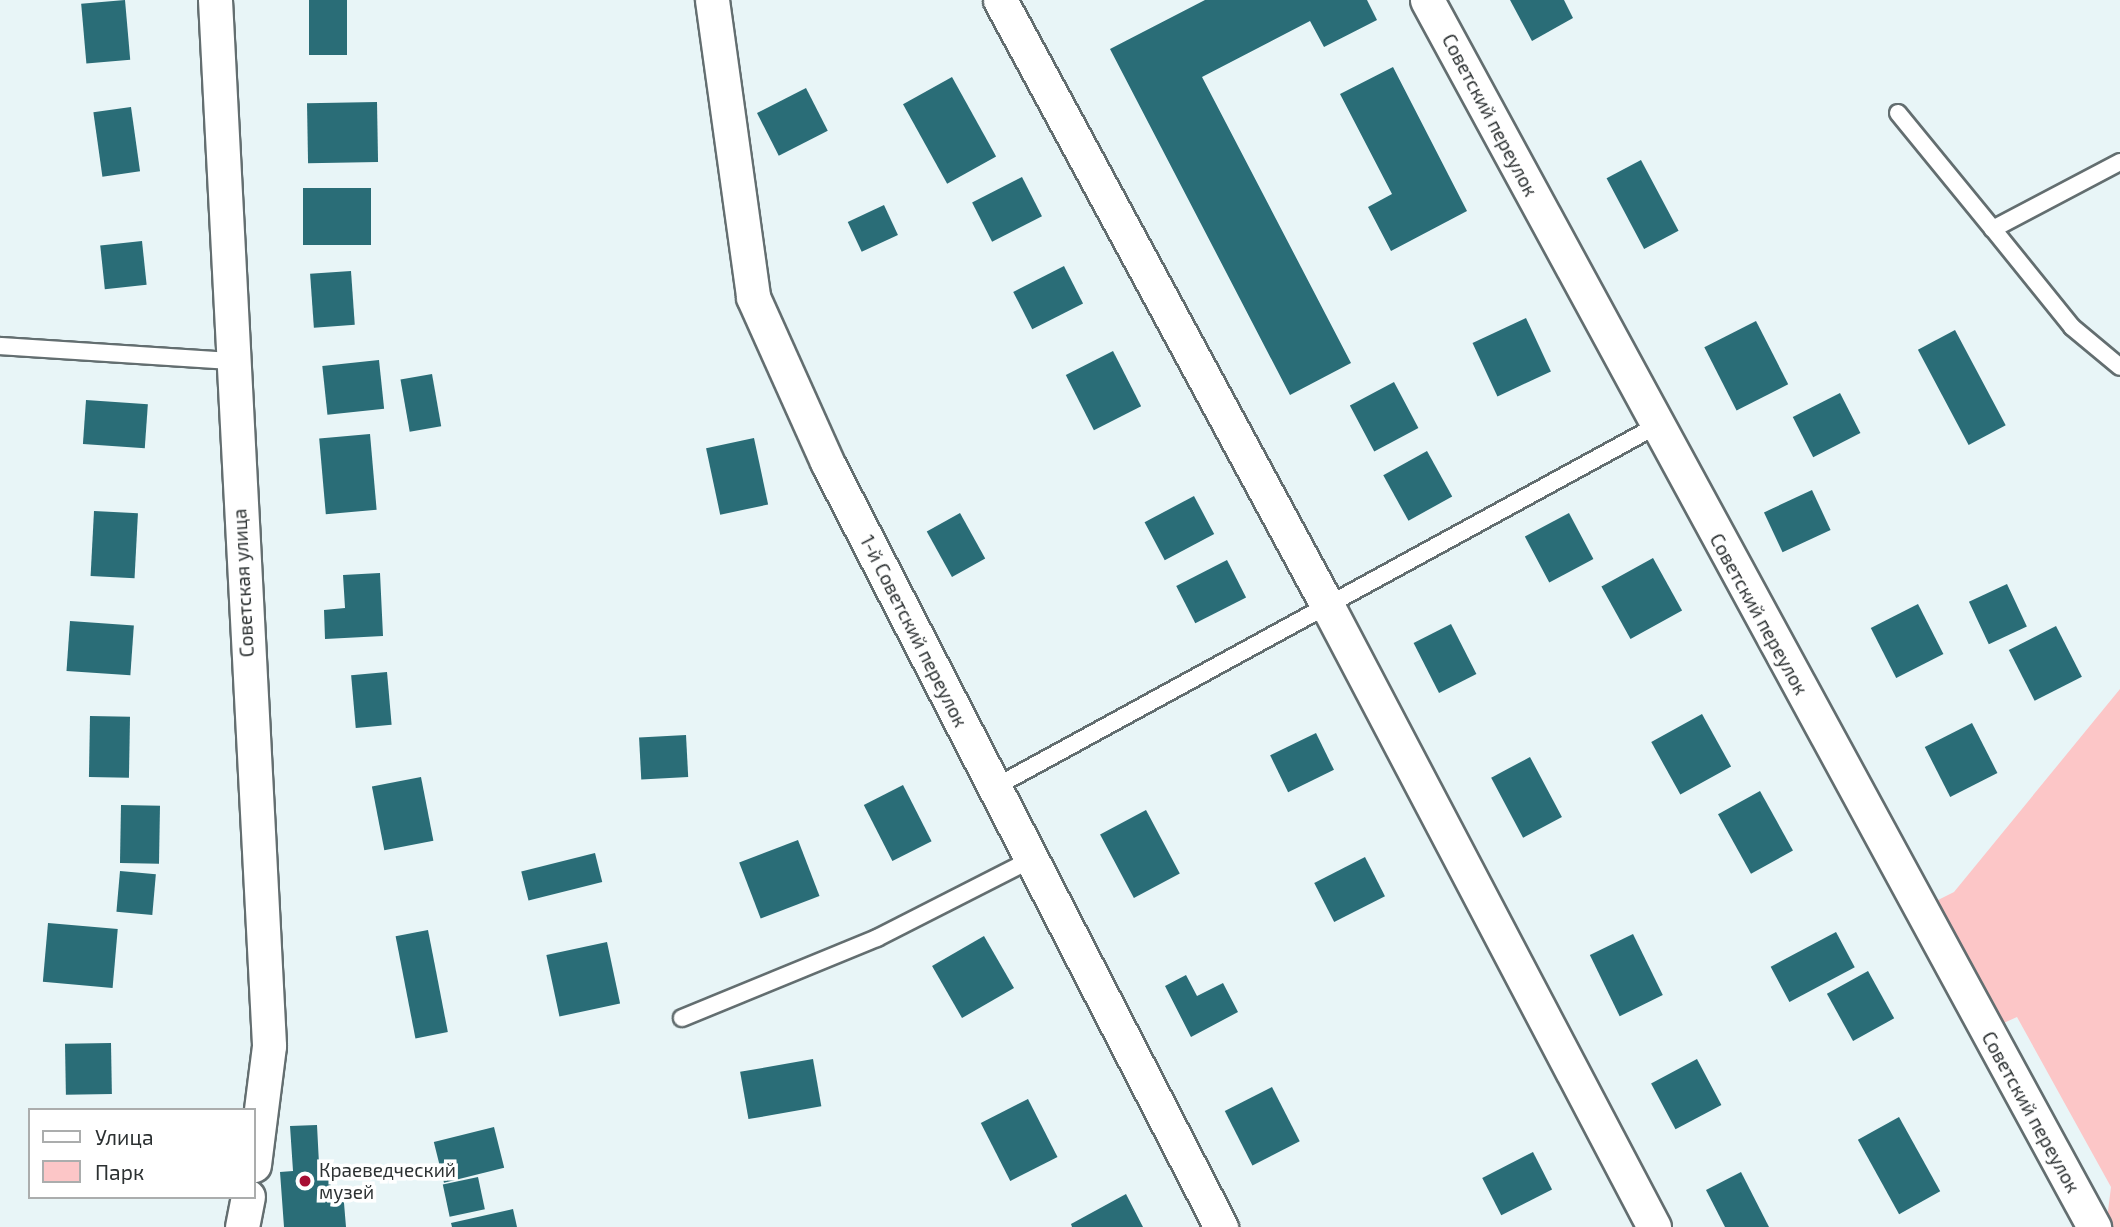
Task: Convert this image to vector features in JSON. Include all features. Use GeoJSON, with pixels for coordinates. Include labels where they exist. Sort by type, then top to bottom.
{"type":"FeatureCollection","features":[{"type":"Feature","properties":{"kind":"street","name":"Советская улица"},"geometry":{"type":"LineString","coordinates":[[215,0],[231,361],[269,1046],[256,1149]]}},
{"type":"Feature","properties":{"kind":"street","name":"1-й Советский переулок"},"geometry":{"type":"LineString","coordinates":[[712,0],[753,297],[827,462],[1221,1227]]}},
{"type":"Feature","properties":{"kind":"street"},"geometry":{"type":"LineString","coordinates":[[1000,0],[1326,603],[1654,1227]]}},
{"type":"Feature","properties":{"kind":"street","name":"Советский переулок"},"geometry":{"type":"LineString","coordinates":[[1427,0],[1656,426],[2094,1227]]}},
{"type":"Feature","properties":{"kind":"street"},"geometry":{"type":"LineString","coordinates":[[242,1227],[247,1199]]}},
{"type":"Feature","properties":{"kind":"lane"},"geometry":{"type":"LineString","coordinates":[[1898,113],[2072,327],[2120,367]]}},
{"type":"Feature","properties":{"kind":"lane"},"geometry":{"type":"LineString","coordinates":[[1993,229],[2120,162]]}},
{"type":"Feature","properties":{"kind":"lane"},"geometry":{"type":"LineString","coordinates":[[0,346],[231,361]]}},
{"type":"Feature","properties":{"kind":"lane"},"geometry":{"type":"LineString","coordinates":[[995,787],[1326,603],[1656,426]]}},
{"type":"Feature","properties":{"kind":"lane"},"geometry":{"type":"LineString","coordinates":[[682,1018],[877,938],[1032,859]]}},
{"type":"Feature","properties":{"kind":"green space"},"geometry":{"type":"Polygon","coordinates":[[[2120,689],[2120,1227],[2106,1227],[2111,1187],[2017,1017],[1997,1026],[1930,904],[1954,892],[2120,689]]]}},
{"type":"Feature","properties":{"kind":"building"},"geometry":{"type":"Polygon","coordinates":[[[125,0],[130,60],[86,64],[81,4],[125,0]]]}},
{"type":"Feature","properties":{"kind":"building"},"geometry":{"type":"Polygon","coordinates":[[[309,0],[347,0],[347,55],[309,55],[309,0]]]}},
{"type":"Feature","properties":{"kind":"building"},"geometry":{"type":"Polygon","coordinates":[[[1205,0],[1367,0],[1377,20],[1324,47],[1310,21],[1202,77],[1351,363],[1290,395],[1110,49],[1205,0]]]}},
{"type":"Feature","properties":{"kind":"building"},"geometry":{"type":"Polygon","coordinates":[[[1510,0],[1564,0],[1573,18],[1532,41],[1510,0]]]}},
{"type":"Feature","properties":{"kind":"building"},"geometry":{"type":"Polygon","coordinates":[[[1393,67],[1467,211],[1391,251],[1368,207],[1392,194],[1340,94],[1393,67]]]}},
{"type":"Feature","properties":{"kind":"building"},"geometry":{"type":"Polygon","coordinates":[[[952,77],[996,157],[947,184],[903,104],[952,77]]]}},
{"type":"Feature","properties":{"kind":"building"},"geometry":{"type":"Polygon","coordinates":[[[806,88],[828,131],[779,156],[757,113],[806,88]]]}},
{"type":"Feature","properties":{"kind":"building"},"geometry":{"type":"Polygon","coordinates":[[[377,102],[378,162],[308,163],[307,103],[377,102]]]}},
{"type":"Feature","properties":{"kind":"building"},"geometry":{"type":"Polygon","coordinates":[[[131,107],[140,171],[102,177],[93,112],[131,107]]]}},
{"type":"Feature","properties":{"kind":"building"},"geometry":{"type":"Polygon","coordinates":[[[1641,160],[1679,231],[1644,249],[1607,178],[1641,160]]]}},
{"type":"Feature","properties":{"kind":"building"},"geometry":{"type":"Polygon","coordinates":[[[1022,177],[1042,216],[992,242],[972,202],[1022,177]]]}},
{"type":"Feature","properties":{"kind":"building"},"geometry":{"type":"Polygon","coordinates":[[[303,188],[371,188],[371,245],[303,245],[303,188]]]}},
{"type":"Feature","properties":{"kind":"building"},"geometry":{"type":"Polygon","coordinates":[[[884,205],[898,235],[862,252],[848,222],[884,205]]]}},
{"type":"Feature","properties":{"kind":"building"},"geometry":{"type":"Polygon","coordinates":[[[142,241],[147,285],[105,289],[100,245],[142,241]]]}},
{"type":"Feature","properties":{"kind":"building"},"geometry":{"type":"Polygon","coordinates":[[[1064,266],[1083,303],[1032,329],[1013,292],[1064,266]]]}},
{"type":"Feature","properties":{"kind":"building"},"geometry":{"type":"Polygon","coordinates":[[[351,271],[355,325],[314,328],[310,274],[351,271]]]}},
{"type":"Feature","properties":{"kind":"building"},"geometry":{"type":"Polygon","coordinates":[[[1526,318],[1551,371],[1497,396],[1473,343],[1526,318]]]}},
{"type":"Feature","properties":{"kind":"building"},"geometry":{"type":"Polygon","coordinates":[[[1756,321],[1788,384],[1737,411],[1704,347],[1756,321]]]}},
{"type":"Feature","properties":{"kind":"building"},"geometry":{"type":"Polygon","coordinates":[[[1955,330],[2006,425],[1969,445],[1918,350],[1955,330]]]}},
{"type":"Feature","properties":{"kind":"building"},"geometry":{"type":"Polygon","coordinates":[[[1113,351],[1141,406],[1094,430],[1066,375],[1113,351]]]}},
{"type":"Feature","properties":{"kind":"building"},"geometry":{"type":"Polygon","coordinates":[[[379,360],[384,409],[327,415],[322,366],[379,360]]]}},
{"type":"Feature","properties":{"kind":"building"},"geometry":{"type":"Polygon","coordinates":[[[432,374],[441,426],[410,432],[400,380],[432,374]]]}},
{"type":"Feature","properties":{"kind":"building"},"geometry":{"type":"Polygon","coordinates":[[[1394,382],[1418,428],[1374,451],[1350,405],[1394,382]]]}},
{"type":"Feature","properties":{"kind":"building"},"geometry":{"type":"Polygon","coordinates":[[[1840,393],[1860,433],[1813,457],[1793,417],[1840,393]]]}},
{"type":"Feature","properties":{"kind":"building"},"geometry":{"type":"Polygon","coordinates":[[[86,400],[148,404],[145,448],[83,444],[86,400]]]}},
{"type":"Feature","properties":{"kind":"building"},"geometry":{"type":"Polygon","coordinates":[[[370,434],[377,510],[326,514],[319,438],[370,434]]]}},
{"type":"Feature","properties":{"kind":"building"},"geometry":{"type":"Polygon","coordinates":[[[754,438],[768,505],[720,515],[706,448],[754,438]]]}},
{"type":"Feature","properties":{"kind":"building"},"geometry":{"type":"Polygon","coordinates":[[[1427,451],[1452,496],[1408,521],[1383,475],[1427,451]]]}},
{"type":"Feature","properties":{"kind":"building"},"geometry":{"type":"Polygon","coordinates":[[[1812,490],[1831,530],[1783,552],[1764,512],[1812,490]]]}},
{"type":"Feature","properties":{"kind":"building"},"geometry":{"type":"Polygon","coordinates":[[[1194,496],[1214,534],[1165,560],[1145,522],[1194,496]]]}},
{"type":"Feature","properties":{"kind":"building"},"geometry":{"type":"Polygon","coordinates":[[[94,511],[138,513],[135,578],[91,576],[94,511]]]}},
{"type":"Feature","properties":{"kind":"building"},"geometry":{"type":"Polygon","coordinates":[[[960,513],[985,558],[952,577],[927,531],[960,513]]]}},
{"type":"Feature","properties":{"kind":"building"},"geometry":{"type":"Polygon","coordinates":[[[1569,513],[1593,559],[1549,582],[1525,536],[1569,513]]]}},
{"type":"Feature","properties":{"kind":"building"},"geometry":{"type":"Polygon","coordinates":[[[1653,558],[1682,610],[1630,639],[1601,587],[1653,558]]]}},
{"type":"Feature","properties":{"kind":"building"},"geometry":{"type":"Polygon","coordinates":[[[1227,560],[1246,597],[1195,623],[1176,586],[1227,560]]]}},
{"type":"Feature","properties":{"kind":"building"},"geometry":{"type":"Polygon","coordinates":[[[380,573],[383,636],[325,639],[324,610],[345,608],[343,575],[380,573]]]}},
{"type":"Feature","properties":{"kind":"building"},"geometry":{"type":"Polygon","coordinates":[[[2007,584],[2027,627],[1989,644],[1969,602],[2007,584]]]}},
{"type":"Feature","properties":{"kind":"building"},"geometry":{"type":"Polygon","coordinates":[[[1918,604],[1943,654],[1896,678],[1871,628],[1918,604]]]}},
{"type":"Feature","properties":{"kind":"building"},"geometry":{"type":"Polygon","coordinates":[[[70,621],[134,625],[130,675],[67,671],[70,621]]]}},
{"type":"Feature","properties":{"kind":"building"},"geometry":{"type":"Polygon","coordinates":[[[1451,624],[1476,674],[1439,693],[1414,643],[1451,624]]]}},
{"type":"Feature","properties":{"kind":"building"},"geometry":{"type":"Polygon","coordinates":[[[2056,626],[2082,677],[2035,701],[2009,650],[2056,626]]]}},
{"type":"Feature","properties":{"kind":"building"},"geometry":{"type":"Polygon","coordinates":[[[387,672],[392,725],[356,728],[351,675],[387,672]]]}},
{"type":"Feature","properties":{"kind":"building"},"geometry":{"type":"Polygon","coordinates":[[[1702,714],[1731,766],[1680,795],[1651,742],[1702,714]]]}},
{"type":"Feature","properties":{"kind":"building"},"geometry":{"type":"Polygon","coordinates":[[[90,716],[130,717],[129,778],[89,777],[90,716]]]}},
{"type":"Feature","properties":{"kind":"building"},"geometry":{"type":"Polygon","coordinates":[[[1972,723],[1997,773],[1950,797],[1925,747],[1972,723]]]}},
{"type":"Feature","properties":{"kind":"building"},"geometry":{"type":"Polygon","coordinates":[[[1316,733],[1334,770],[1288,792],[1270,755],[1316,733]]]}},
{"type":"Feature","properties":{"kind":"building"},"geometry":{"type":"Polygon","coordinates":[[[686,735],[688,777],[641,779],[639,737],[686,735]]]}},
{"type":"Feature","properties":{"kind":"building"},"geometry":{"type":"Polygon","coordinates":[[[1530,757],[1562,817],[1523,838],[1491,778],[1530,757]]]}},
{"type":"Feature","properties":{"kind":"building"},"geometry":{"type":"Polygon","coordinates":[[[421,777],[433,841],[384,850],[372,787],[421,777]]]}},
{"type":"Feature","properties":{"kind":"building"},"geometry":{"type":"Polygon","coordinates":[[[903,785],[932,841],[892,861],[864,805],[903,785]]]}},
{"type":"Feature","properties":{"kind":"building"},"geometry":{"type":"Polygon","coordinates":[[[1760,791],[1793,850],[1751,874],[1718,814],[1760,791]]]}},
{"type":"Feature","properties":{"kind":"building"},"geometry":{"type":"Polygon","coordinates":[[[121,805],[160,806],[159,864],[120,863],[121,805]]]}},
{"type":"Feature","properties":{"kind":"building"},"geometry":{"type":"Polygon","coordinates":[[[1146,810],[1180,874],[1134,898],[1100,834],[1146,810]]]}},
{"type":"Feature","properties":{"kind":"building"},"geometry":{"type":"Polygon","coordinates":[[[798,840],[820,896],[761,919],[739,863],[798,840]]]}},
{"type":"Feature","properties":{"kind":"building"},"geometry":{"type":"Polygon","coordinates":[[[595,853],[602,882],[529,900],[521,871],[595,853]]]}},
{"type":"Feature","properties":{"kind":"building"},"geometry":{"type":"Polygon","coordinates":[[[1365,857],[1385,896],[1334,922],[1314,883],[1365,857]]]}},
{"type":"Feature","properties":{"kind":"building"},"geometry":{"type":"Polygon","coordinates":[[[120,871],[156,874],[152,915],[116,912],[120,871]]]}},
{"type":"Feature","properties":{"kind":"building"},"geometry":{"type":"Polygon","coordinates":[[[48,923],[118,929],[113,988],[43,982],[48,923]]]}},
{"type":"Feature","properties":{"kind":"building"},"geometry":{"type":"Polygon","coordinates":[[[428,930],[448,1032],[415,1038],[396,936],[428,930]]]}},
{"type":"Feature","properties":{"kind":"building"},"geometry":{"type":"Polygon","coordinates":[[[1836,932],[1855,967],[1789,1002],[1771,967],[1836,932]]]}},
{"type":"Feature","properties":{"kind":"building"},"geometry":{"type":"Polygon","coordinates":[[[1633,934],[1663,995],[1620,1016],[1590,955],[1633,934]]]}},
{"type":"Feature","properties":{"kind":"building"},"geometry":{"type":"Polygon","coordinates":[[[984,936],[1014,988],[962,1018],[932,966],[984,936]]]}},
{"type":"Feature","properties":{"kind":"building"},"geometry":{"type":"Polygon","coordinates":[[[607,942],[620,1004],[559,1017],[546,955],[607,942]]]}},
{"type":"Feature","properties":{"kind":"building"},"geometry":{"type":"Polygon","coordinates":[[[1868,971],[1894,1018],[1853,1041],[1827,994],[1868,971]]]}},
{"type":"Feature","properties":{"kind":"building"},"geometry":{"type":"Polygon","coordinates":[[[1186,975],[1197,996],[1223,983],[1238,1012],[1191,1037],[1165,986],[1186,975]]]}},
{"type":"Feature","properties":{"kind":"building"},"geometry":{"type":"Polygon","coordinates":[[[111,1043],[112,1094],[66,1095],[65,1044],[111,1043]]]}},
{"type":"Feature","properties":{"kind":"building"},"geometry":{"type":"Polygon","coordinates":[[[813,1059],[821,1106],[748,1119],[740,1072],[813,1059]]]}},
{"type":"Feature","properties":{"kind":"building"},"geometry":{"type":"Polygon","coordinates":[[[1697,1059],[1721,1105],[1675,1129],[1651,1083],[1697,1059]]]}},
{"type":"Feature","properties":{"kind":"building"},"geometry":{"type":"Polygon","coordinates":[[[1272,1087],[1300,1141],[1252,1165],[1225,1111],[1272,1087]]]}},
{"type":"Feature","properties":{"kind":"building"},"geometry":{"type":"Polygon","coordinates":[[[1028,1099],[1058,1157],[1010,1181],[981,1123],[1028,1099]]]}},
{"type":"Feature","properties":{"kind":"building"},"geometry":{"type":"Polygon","coordinates":[[[1899,1117],[1940,1191],[1899,1214],[1858,1140],[1899,1117]]]}},
{"type":"Feature","properties":{"kind":"building","name":"Краеведческий музей"},"geometry":{"type":"Polygon","coordinates":[[[317,1125],[319,1164],[329,1163],[331,1192],[343,1191],[346,1227],[284,1227],[280,1172],[293,1171],[290,1126],[317,1125]]]}},
{"type":"Feature","properties":{"kind":"building"},"geometry":{"type":"Polygon","coordinates":[[[494,1127],[504,1168],[444,1183],[434,1142],[494,1127]]]}},
{"type":"Feature","properties":{"kind":"building"},"geometry":{"type":"Polygon","coordinates":[[[1533,1152],[1552,1189],[1501,1215],[1482,1178],[1533,1152]]]}},
{"type":"Feature","properties":{"kind":"building"},"geometry":{"type":"Polygon","coordinates":[[[1741,1172],[1769,1227],[1725,1227],[1706,1190],[1741,1172]]]}},
{"type":"Feature","properties":{"kind":"building"},"geometry":{"type":"Polygon","coordinates":[[[478,1177],[485,1209],[450,1217],[443,1184],[478,1177]]]}},
{"type":"Feature","properties":{"kind":"building"},"geometry":{"type":"Polygon","coordinates":[[[1126,1194],[1143,1227],[1072,1227],[1071,1224],[1126,1194]]]}},
{"type":"Feature","properties":{"kind":"building"},"geometry":{"type":"Polygon","coordinates":[[[513,1209],[517,1227],[452,1227],[451,1223],[513,1209]]]}},
{"type":"Feature","properties":{"kind":"place","name":"Краеведческий музей"},"geometry":{"type":"Point","coordinates":[305,1181]}}]}
